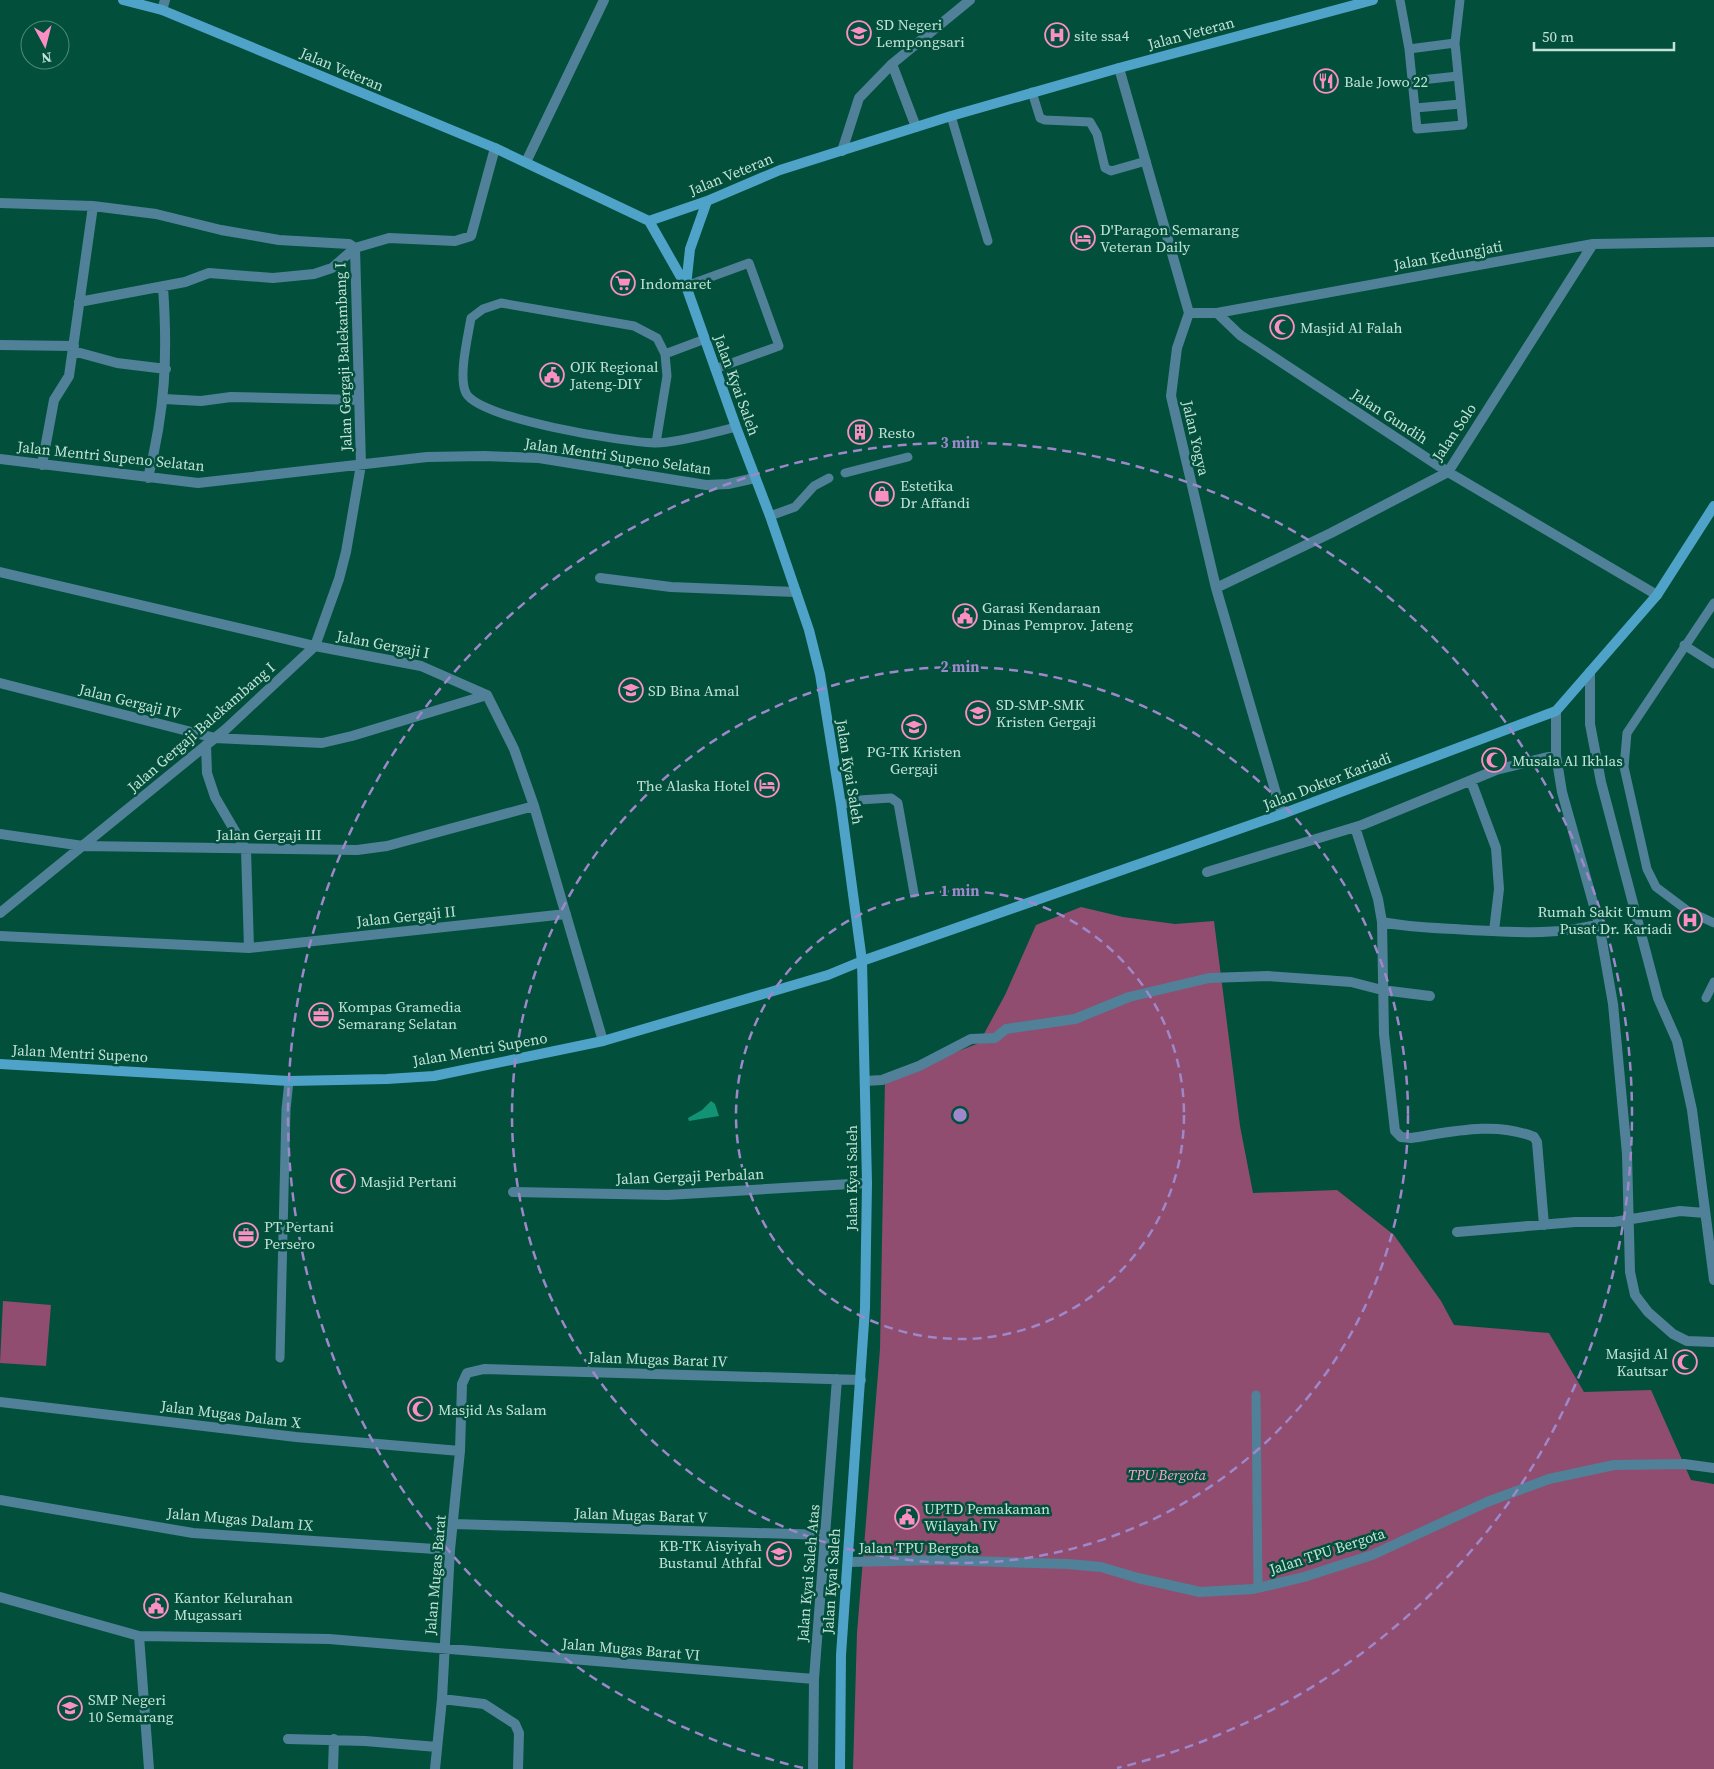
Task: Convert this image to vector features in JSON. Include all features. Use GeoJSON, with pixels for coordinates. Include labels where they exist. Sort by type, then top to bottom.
{"type":"FeatureCollection","features":[{"type":"Feature","properties":{"kind":"main road","name":"Jalan Veteran"},"geometry":{"type":"LineString","coordinates":[[123,0],[164,5],[495,148],[649,221],[707,201],[780,170],[951,116],[1119,68],[1373,0]]}},
{"type":"Feature","properties":{"kind":"main road"},"geometry":{"type":"LineString","coordinates":[[686,286],[690,249],[701,212],[707,201]]}},
{"type":"Feature","properties":{"kind":"main road","name":"Jalan Kyai Saleh"},"geometry":{"type":"LineString","coordinates":[[649,221],[686,286],[770,516],[796,592],[820,674],[841,805],[862,961],[868,1183],[861,1380],[841,1655],[840,1769]]}},
{"type":"Feature","properties":{"kind":"main road","name":"Jalan Dokter Kariadi"},"geometry":{"type":"LineString","coordinates":[[862,961],[1282,814],[1556,711],[1657,595],[1714,506]]}},
{"type":"Feature","properties":{"kind":"main road","name":"Jalan Mentri Supeno"},"geometry":{"type":"LineString","coordinates":[[0,1064],[288,1081],[434,1076],[603,1041],[828,975],[862,961]]}},
{"type":"Feature","properties":{"kind":"street"},"geometry":{"type":"LineString","coordinates":[[526,162],[604,0]]}},
{"type":"Feature","properties":{"kind":"street"},"geometry":{"type":"LineString","coordinates":[[842,151],[859,98],[892,64],[970,0]]}},
{"type":"Feature","properties":{"kind":"street"},"geometry":{"type":"LineString","coordinates":[[892,64],[916,127]]}},
{"type":"Feature","properties":{"kind":"street"},"geometry":{"type":"LineString","coordinates":[[1119,68],[1189,312]]}},
{"type":"Feature","properties":{"kind":"street"},"geometry":{"type":"LineString","coordinates":[[79,302],[185,282],[209,273],[273,278],[314,274],[332,268],[355,248],[389,238],[456,241],[471,236],[495,148]]}},
{"type":"Feature","properties":{"kind":"street"},"geometry":{"type":"LineString","coordinates":[[0,203],[93,206],[156,214],[221,230],[279,240],[349,244],[355,248]]}},
{"type":"Feature","properties":{"kind":"street"},"geometry":{"type":"LineString","coordinates":[[42,465],[54,400],[69,376],[93,206]]}},
{"type":"Feature","properties":{"kind":"street","name":"Jalan Kedungjati"},"geometry":{"type":"LineString","coordinates":[[1189,312],[1217,313],[1593,244],[1714,242]]}},
{"type":"Feature","properties":{"kind":"street","name":"Jalan Solo"},"geometry":{"type":"LineString","coordinates":[[1216,588],[1331,533],[1448,472],[1593,244]]}},
{"type":"Feature","properties":{"kind":"street","name":"Jalan Gergaji Balekambang I"},"geometry":{"type":"LineString","coordinates":[[0,913],[215,738],[315,646],[344,561],[360,465],[355,248]]}},
{"type":"Feature","properties":{"kind":"street"},"geometry":{"type":"LineString","coordinates":[[148,478],[164,399],[166,369],[163,286]]}},
{"type":"Feature","properties":{"kind":"street","name":"Jalan Yogya"},"geometry":{"type":"LineString","coordinates":[[1189,312],[1177,348],[1170,396],[1216,588],[1282,814]]}},
{"type":"Feature","properties":{"kind":"street","name":"Jalan Gundih"},"geometry":{"type":"LineString","coordinates":[[1217,313],[1240,335],[1448,472],[1657,595]]}},
{"type":"Feature","properties":{"kind":"street"},"geometry":{"type":"LineString","coordinates":[[0,346],[73,349],[117,363],[166,369]]}},
{"type":"Feature","properties":{"kind":"street"},"geometry":{"type":"LineString","coordinates":[[164,399],[194,401],[231,397],[359,400]]}},
{"type":"Feature","properties":{"kind":"street","name":"Jalan Mentri Supeno Selatan"},"geometry":{"type":"LineString","coordinates":[[0,459],[189,483],[216,482],[427,457],[484,456],[539,458],[706,485],[728,484],[755,478]]}},
{"type":"Feature","properties":{"kind":"street","name":"Jalan Gergaji I"},"geometry":{"type":"LineString","coordinates":[[0,572],[315,646],[421,666],[487,695]]}},
{"type":"Feature","properties":{"kind":"street"},"geometry":{"type":"LineString","coordinates":[[600,578],[671,587],[796,592]]}},
{"type":"Feature","properties":{"kind":"street"},"geometry":{"type":"LineString","coordinates":[[1590,672],[1590,724],[1601,782],[1658,998],[1677,1041],[1692,1110],[1714,1280]]}},
{"type":"Feature","properties":{"kind":"street","name":"Jalan Gergaji IV"},"geometry":{"type":"LineString","coordinates":[[0,683],[215,738],[322,743],[352,736],[487,695]]}},
{"type":"Feature","properties":{"kind":"street"},"geometry":{"type":"LineString","coordinates":[[487,695],[514,749],[534,806],[603,1041]]}},
{"type":"Feature","properties":{"kind":"street"},"geometry":{"type":"LineString","coordinates":[[1556,711],[1556,755],[1562,792],[1599,924],[1613,1004],[1627,1154],[1630,1272],[1636,1295],[1648,1312],[1673,1334],[1687,1342],[1714,1342]]}},
{"type":"Feature","properties":{"kind":"street"},"geometry":{"type":"LineString","coordinates":[[206,745],[208,773],[215,797],[246,850],[249,948]]}},
{"type":"Feature","properties":{"kind":"street"},"geometry":{"type":"LineString","coordinates":[[1207,872],[1355,827],[1496,770],[1556,755]]}},
{"type":"Feature","properties":{"kind":"street"},"geometry":{"type":"LineString","coordinates":[[1471,781],[1496,848],[1499,889],[1494,931]]}},
{"type":"Feature","properties":{"kind":"street","name":"Jalan Gergaji III"},"geometry":{"type":"LineString","coordinates":[[0,834],[83,846],[246,850],[371,849],[534,806]]}},
{"type":"Feature","properties":{"kind":"street"},"geometry":{"type":"LineString","coordinates":[[1355,827],[1378,899],[1382,922],[1382,990],[1386,1057],[1395,1131],[1402,1137],[1411,1138],[1484,1129],[1502,1130],[1534,1138],[1537,1142],[1544,1225]]}},
{"type":"Feature","properties":{"kind":"street","name":"Jalan Gergaji II"},"geometry":{"type":"LineString","coordinates":[[0,936],[249,948],[566,914]]}},
{"type":"Feature","properties":{"kind":"street"},"geometry":{"type":"LineString","coordinates":[[1382,922],[1403,927],[1494,931],[1518,934],[1559,933],[1599,924]]}},
{"type":"Feature","properties":{"kind":"street"},"geometry":{"type":"LineString","coordinates":[[865,1081],[882,1080],[920,1066],[971,1039],[995,1038],[1006,1029],[1075,1019],[1129,997],[1209,978],[1268,976],[1351,982],[1382,990],[1430,996]]}},
{"type":"Feature","properties":{"kind":"street","name":"Jalan Gergaji Perbalan"},"geometry":{"type":"LineString","coordinates":[[513,1192],[667,1195],[868,1183]]}},
{"type":"Feature","properties":{"kind":"street"},"geometry":{"type":"LineString","coordinates":[[1456,1232],[1628,1219],[1680,1211],[1705,1213]]}},
{"type":"Feature","properties":{"kind":"street","name":"Jalan Mugas Barat IV"},"geometry":{"type":"LineString","coordinates":[[462,1384],[467,1373],[484,1369],[861,1380]]}},
{"type":"Feature","properties":{"kind":"street","name":"Jalan Kyai Saleh Atas"},"geometry":{"type":"LineString","coordinates":[[813,1769],[814,1679],[837,1379]]}},
{"type":"Feature","properties":{"kind":"street","name":"Jalan Mugas Barat"},"geometry":{"type":"LineString","coordinates":[[435,1769],[442,1699],[450,1550],[460,1451],[462,1384]]}},
{"type":"Feature","properties":{"kind":"street","name":"Jalan Mugas Dalam X"},"geometry":{"type":"LineString","coordinates":[[0,1402],[296,1437],[460,1451]]}},
{"type":"Feature","properties":{"kind":"street","name":"Jalan TPU Bergota"},"geometry":{"type":"LineString","coordinates":[[848,1562],[936,1560],[1068,1564],[1101,1567],[1138,1578],[1200,1592],[1258,1588],[1304,1577],[1372,1555],[1487,1502],[1549,1479],[1614,1465],[1684,1464],[1714,1468]]}},
{"type":"Feature","properties":{"kind":"street","name":"Jalan Mugas Dalam IX"},"geometry":{"type":"LineString","coordinates":[[0,1500],[193,1533],[450,1550]]}},
{"type":"Feature","properties":{"kind":"street","name":"Jalan Mugas Barat V"},"geometry":{"type":"LineString","coordinates":[[454,1524],[826,1535]]}},
{"type":"Feature","properties":{"kind":"street","name":"Jalan Mugas Barat VI"},"geometry":{"type":"LineString","coordinates":[[0,1597],[139,1636],[329,1639],[814,1679]]}},
{"type":"Feature","properties":{"kind":"street"},"geometry":{"type":"LineString","coordinates":[[139,1636],[149,1769]]}},
{"type":"Feature","properties":{"kind":"street"},"geometry":{"type":"LineString","coordinates":[[442,1699],[484,1704],[515,1724],[519,1733],[518,1769]]}},
{"type":"Feature","properties":{"kind":"street"},"geometry":{"type":"LineString","coordinates":[[288,1739],[334,1739],[436,1748]]}},
{"type":"Feature","properties":{"kind":"street"},"geometry":{"type":"LineString","coordinates":[[333,1769],[334,1739]]}},
{"type":"Feature","properties":{"kind":"lane"},"geometry":{"type":"LineString","coordinates":[[1400,0],[1409,49],[1417,129],[1463,125],[1455,43],[1460,0]]}},
{"type":"Feature","properties":{"kind":"lane"},"geometry":{"type":"LineString","coordinates":[[1409,49],[1455,43]]}},
{"type":"Feature","properties":{"kind":"lane"},"geometry":{"type":"LineString","coordinates":[[1412,81],[1458,76]]}},
{"type":"Feature","properties":{"kind":"lane"},"geometry":{"type":"LineString","coordinates":[[1032,92],[1040,118],[1045,120],[1090,122],[1097,134],[1105,168],[1111,171],[1146,162]]}},
{"type":"Feature","properties":{"kind":"lane"},"geometry":{"type":"LineString","coordinates":[[1415,108],[1461,104]]}},
{"type":"Feature","properties":{"kind":"lane"},"geometry":{"type":"LineString","coordinates":[[951,116],[988,241]]}},
{"type":"Feature","properties":{"kind":"lane"},"geometry":{"type":"LineString","coordinates":[[686,286],[749,263],[779,346],[715,369]]}},
{"type":"Feature","properties":{"kind":"lane"},"geometry":{"type":"LineString","coordinates":[[656,444],[667,376],[665,354],[657,338],[634,326],[501,303],[483,309],[471,318],[463,381],[466,393],[473,400],[513,416],[564,431],[656,444],[736,427]]}},
{"type":"Feature","properties":{"kind":"lane"},"geometry":{"type":"LineString","coordinates":[[665,354],[705,340]]}},
{"type":"Feature","properties":{"kind":"lane"},"geometry":{"type":"LineString","coordinates":[[845,473],[908,457]]}},
{"type":"Feature","properties":{"kind":"lane"},"geometry":{"type":"LineString","coordinates":[[770,516],[795,507],[814,486],[829,478]]}},
{"type":"Feature","properties":{"kind":"lane"},"geometry":{"type":"LineString","coordinates":[[1714,603],[1711,614],[1684,645],[1627,733],[1624,766],[1647,869],[1656,886],[1688,911],[1714,924]]}},
{"type":"Feature","properties":{"kind":"lane"},"geometry":{"type":"LineString","coordinates":[[1684,645],[1714,664]]}},
{"type":"Feature","properties":{"kind":"lane"},"geometry":{"type":"LineString","coordinates":[[841,805],[859,800],[891,798],[898,803],[914,893]]}},
{"type":"Feature","properties":{"kind":"lane"},"geometry":{"type":"LineString","coordinates":[[1706,998],[1714,982]]}},
{"type":"Feature","properties":{"kind":"lane"},"geometry":{"type":"LineString","coordinates":[[280,1358],[288,1081]]}},
{"type":"Feature","properties":{"kind":"lane"},"geometry":{"type":"LineString","coordinates":[[1256,1395],[1258,1588]]}},
{"type":"Feature","properties":{"kind":"green space","name":"TPU Bergota"},"geometry":{"type":"Polygon","coordinates":[[[1081,907],[1123,917],[1175,924],[1214,921],[1240,1126],[1253,1193],[1337,1190],[1394,1235],[1441,1301],[1454,1325],[1549,1333],[1584,1392],[1651,1390],[1691,1480],[1714,1484],[1714,1769],[853,1769],[857,1633],[880,1349],[885,1080],[979,1043],[1005,995],[1036,925],[1081,907]]]}},
{"type":"Feature","properties":{"kind":"green space"},"geometry":{"type":"Polygon","coordinates":[[[3,1301],[51,1305],[46,1366],[0,1363],[3,1301]]]}},
{"type":"Feature","properties":{"kind":"shaded area"},"geometry":{"type":"Polygon","coordinates":[[[711,1101],[715,1104],[719,1116],[689,1121],[688,1118],[702,1110],[711,1101]]]}},
{"type":"Feature","properties":{"kind":"place","name":"SD Negeri Lempongsari"},"geometry":{"type":"Point","coordinates":[859,33]}},
{"type":"Feature","properties":{"kind":"place","name":"site ssa4"},"geometry":{"type":"Point","coordinates":[1057,35]}},
{"type":"Feature","properties":{"kind":"place","name":"Bale Jowo 22"},"geometry":{"type":"Point","coordinates":[1326,81]}},
{"type":"Feature","properties":{"kind":"place","name":"D'Paragon Semarang Veteran Daily"},"geometry":{"type":"Point","coordinates":[1083,238]}},
{"type":"Feature","properties":{"kind":"place","name":"Indomaret"},"geometry":{"type":"Point","coordinates":[623,283]}},
{"type":"Feature","properties":{"kind":"place","name":"Masjid Al Falah"},"geometry":{"type":"Point","coordinates":[1282,327]}},
{"type":"Feature","properties":{"kind":"place","name":"OJK Regional Jateng-DIY"},"geometry":{"type":"Point","coordinates":[552,375]}},
{"type":"Feature","properties":{"kind":"place","name":"Resto"},"geometry":{"type":"Point","coordinates":[860,432]}},
{"type":"Feature","properties":{"kind":"place","name":"Estetika Dr Affandi"},"geometry":{"type":"Point","coordinates":[882,494]}},
{"type":"Feature","properties":{"kind":"place","name":"Garasi Kendaraan Dinas Pemprov. Jateng"},"geometry":{"type":"Point","coordinates":[965,616]}},
{"type":"Feature","properties":{"kind":"place","name":"SD Bina Amal"},"geometry":{"type":"Point","coordinates":[631,690]}},
{"type":"Feature","properties":{"kind":"place","name":"SD-SMP-SMK Kristen Gergaji"},"geometry":{"type":"Point","coordinates":[978,713]}},
{"type":"Feature","properties":{"kind":"place","name":"PG-TK Kristen Gergaji"},"geometry":{"type":"Point","coordinates":[914,727]}},
{"type":"Feature","properties":{"kind":"place","name":"Musala Al Ikhlas"},"geometry":{"type":"Point","coordinates":[1494,760]}},
{"type":"Feature","properties":{"kind":"place","name":"The Alaska Hotel"},"geometry":{"type":"Point","coordinates":[767,785]}},
{"type":"Feature","properties":{"kind":"place","name":"Rumah Sakit Umum Pusat Dr. Kariadi"},"geometry":{"type":"Point","coordinates":[1690,920]}},
{"type":"Feature","properties":{"kind":"place","name":"Kompas Gramedia Semarang Selatan"},"geometry":{"type":"Point","coordinates":[321,1015]}},
{"type":"Feature","properties":{"kind":"place","name":"Masjid Pertani"},"geometry":{"type":"Point","coordinates":[343,1181]}},
{"type":"Feature","properties":{"kind":"place","name":"PT Pertani Persero"},"geometry":{"type":"Point","coordinates":[246,1235]}},
{"type":"Feature","properties":{"kind":"place","name":"Masjid Al Kautsar"},"geometry":{"type":"Point","coordinates":[1685,1362]}},
{"type":"Feature","properties":{"kind":"place","name":"Masjid As Salam"},"geometry":{"type":"Point","coordinates":[420,1409]}},
{"type":"Feature","properties":{"kind":"place","name":"UPTD Pemakaman Wilayah IV"},"geometry":{"type":"Point","coordinates":[907,1517]}},
{"type":"Feature","properties":{"kind":"place","name":"KB-TK Aisyiyah Bustanul Athfal"},"geometry":{"type":"Point","coordinates":[779,1554]}},
{"type":"Feature","properties":{"kind":"place","name":"Kantor Kelurahan Mugassari"},"geometry":{"type":"Point","coordinates":[156,1606]}},
{"type":"Feature","properties":{"kind":"place","name":"SMP Negeri 10 Semarang"},"geometry":{"type":"Point","coordinates":[70,1708]}}]}
